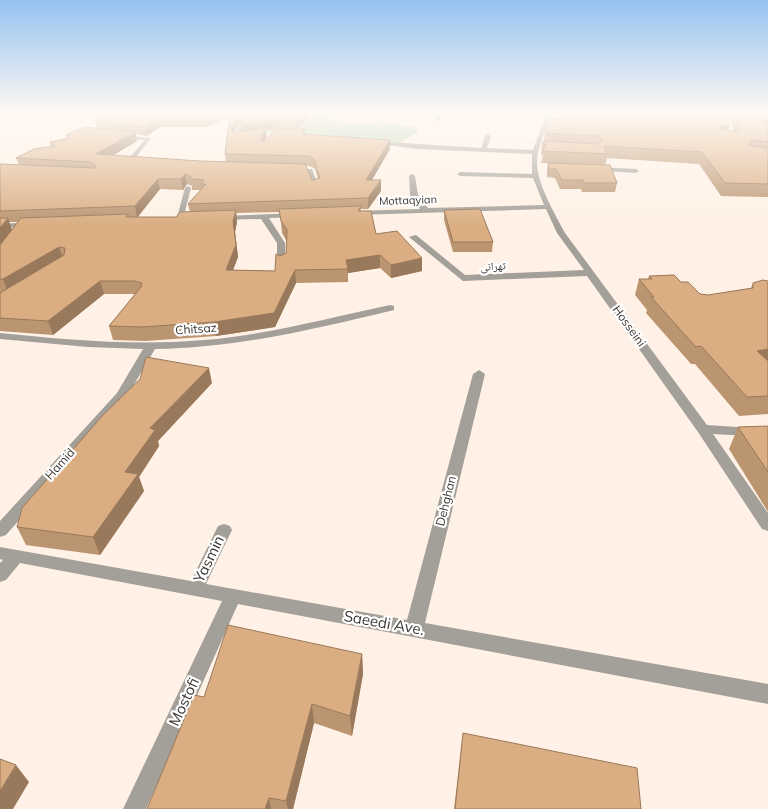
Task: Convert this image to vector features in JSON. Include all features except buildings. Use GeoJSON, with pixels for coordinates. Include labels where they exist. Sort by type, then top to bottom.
{"type":"FeatureCollection","features":[{"type":"Feature","properties":{"kind":"street"},"geometry":{"type":"LineString","coordinates":[[138,152],[134,156],[134,161],[152,162]]}},
{"type":"Feature","properties":{"kind":"street","name":"Hosseini"},"geometry":{"type":"LineString","coordinates":[[540,152],[538,170],[548,207],[561,233],[704,429],[768,525]]}},
{"type":"Feature","properties":{"kind":"street"},"geometry":{"type":"LineString","coordinates":[[631,162],[640,178]]}},
{"type":"Feature","properties":{"kind":"street"},"geometry":{"type":"LineString","coordinates":[[590,169],[636,171]]}},
{"type":"Feature","properties":{"kind":"street"},"geometry":{"type":"LineString","coordinates":[[285,170],[310,170],[316,188]]}},
{"type":"Feature","properties":{"kind":"street"},"geometry":{"type":"LineString","coordinates":[[460,174],[538,170]]}},
{"type":"Feature","properties":{"kind":"street"},"geometry":{"type":"LineString","coordinates":[[412,176],[414,195],[426,211]]}},
{"type":"Feature","properties":{"kind":"street"},"geometry":{"type":"LineString","coordinates":[[169,220],[183,219],[188,188]]}},
{"type":"Feature","properties":{"kind":"street","name":"Mottaqyian"},"geometry":{"type":"LineString","coordinates":[[346,214],[548,207]]}},
{"type":"Feature","properties":{"kind":"street"},"geometry":{"type":"LineString","coordinates":[[212,218],[309,215]]}},
{"type":"Feature","properties":{"kind":"street"},"geometry":{"type":"LineString","coordinates":[[264,216],[281,243],[281,264]]}},
{"type":"Feature","properties":{"kind":"street"},"geometry":{"type":"LineString","coordinates":[[0,226],[19,228],[40,224]]}},
{"type":"Feature","properties":{"kind":"street","name":"تهرانی"},"geometry":{"type":"LineString","coordinates":[[413,237],[463,278],[589,272]]}},
{"type":"Feature","properties":{"kind":"street","name":"Chitsaz"},"geometry":{"type":"LineString","coordinates":[[0,336],[104,341],[151,346],[234,340],[390,308]]}},
{"type":"Feature","properties":{"kind":"street","name":"Hamid"},"geometry":{"type":"LineString","coordinates":[[0,531],[122,395],[151,346]]}},
{"type":"Feature","properties":{"kind":"street","name":"Dehghan"},"geometry":{"type":"LineString","coordinates":[[414,629],[479,374]]}},
{"type":"Feature","properties":{"kind":"street"},"geometry":{"type":"LineString","coordinates":[[704,429],[768,433]]}},
{"type":"Feature","properties":{"kind":"street","name":"Yasmin"},"geometry":{"type":"LineString","coordinates":[[195,589],[224,530]]}},
{"type":"Feature","properties":{"kind":"street"},"geometry":{"type":"LineString","coordinates":[[0,575],[8,555]]}},
{"type":"Feature","properties":{"kind":"street","name":"Saeedi Ave."},"geometry":{"type":"LineString","coordinates":[[8,555],[768,694]]}},
{"type":"Feature","properties":{"kind":"street","name":"Mostofi"},"geometry":{"type":"LineString","coordinates":[[134,809],[233,596]]}}]}
